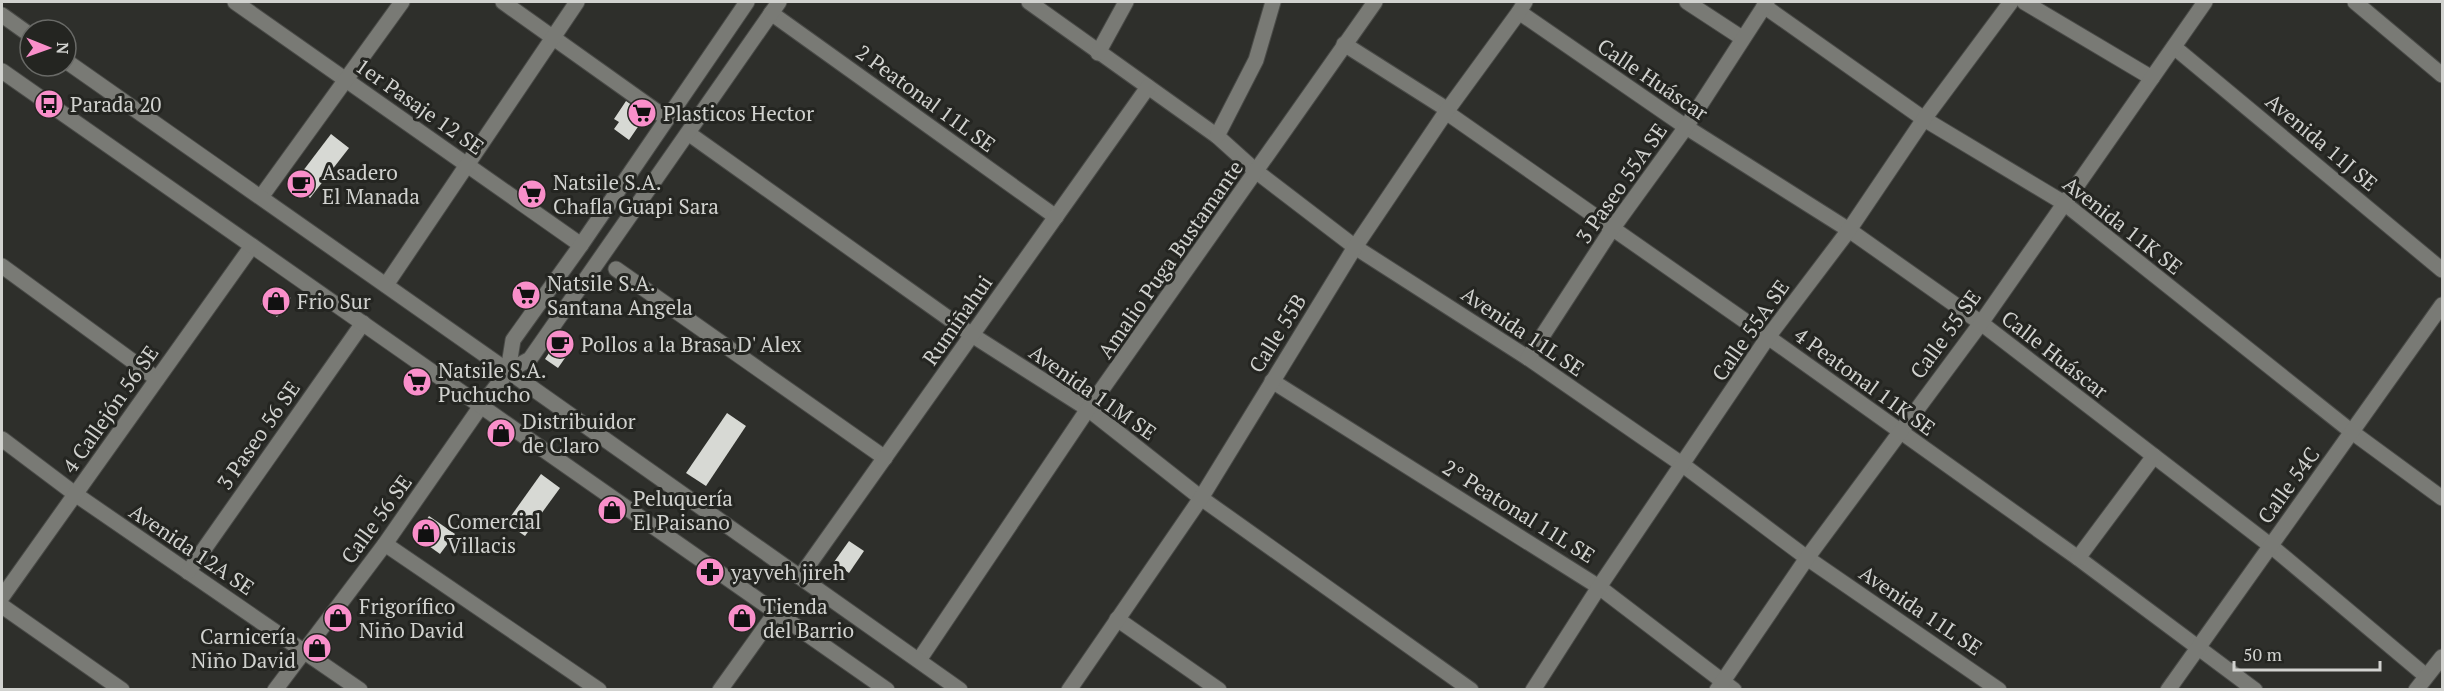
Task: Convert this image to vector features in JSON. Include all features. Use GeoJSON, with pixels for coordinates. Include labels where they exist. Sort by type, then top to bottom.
{"type":"FeatureCollection","features":[{"type":"Feature","properties":{"kind":"street","name":"1er Pasaje 12 SE"},"geometry":{"type":"LineString","coordinates":[[235,2],[581,244]]}},
{"type":"Feature","properties":{"kind":"street"},"geometry":{"type":"LineString","coordinates":[[261,197],[402,2]]}},
{"type":"Feature","properties":{"kind":"street"},"geometry":{"type":"LineString","coordinates":[[503,2],[666,118]]}},
{"type":"Feature","properties":{"kind":"street"},"geometry":{"type":"LineString","coordinates":[[386,285],[577,2]]}},
{"type":"Feature","properties":{"kind":"street","name":"Calle 56 SE"},"geometry":{"type":"LineString","coordinates":[[508,371],[513,340],[747,2]]}},
{"type":"Feature","properties":{"kind":"street","name":"Avenida 11L SE"},"geometry":{"type":"LineString","coordinates":[[1029,2],[1217,136],[1257,172],[1355,247],[1528,358],[1683,465],[1807,558],[1999,690]]}},
{"type":"Feature","properties":{"kind":"street"},"geometry":{"type":"LineString","coordinates":[[1098,53],[1126,2]]}},
{"type":"Feature","properties":{"kind":"street"},"geometry":{"type":"LineString","coordinates":[[1217,136],[1256,60],[1273,2]]}},
{"type":"Feature","properties":{"kind":"street","name":"Amalio Puga Bustamante"},"geometry":{"type":"LineString","coordinates":[[919,660],[1088,409],[1375,2]]}},
{"type":"Feature","properties":{"kind":"street"},"geometry":{"type":"LineString","coordinates":[[1687,2],[1742,38]]}},
{"type":"Feature","properties":{"kind":"street","name":"Calle 55A SE"},"geometry":{"type":"LineString","coordinates":[[1533,690],[1599,586],[1768,337],[1849,230],[1924,119],[2011,2]]}},
{"type":"Feature","properties":{"kind":"street"},"geometry":{"type":"LineString","coordinates":[[2024,2],[2152,78]]}},
{"type":"Feature","properties":{"kind":"street","name":"Calle 55 SE"},"geometry":{"type":"LineString","coordinates":[[1725,687],[1807,558],[1981,322],[2205,2]]}},
{"type":"Feature","properties":{"kind":"street"},"geometry":{"type":"LineString","coordinates":[[2355,2],[2442,75]]}},
{"type":"Feature","properties":{"kind":"street","name":"3 Paseo 55A SE"},"geometry":{"type":"LineString","coordinates":[[1528,358],[1612,229],[1686,127],[1766,4]]}},
{"type":"Feature","properties":{"kind":"street","name":"Avenida 11K SE"},"geometry":{"type":"LineString","coordinates":[[1766,4],[1924,119],[2064,203],[2352,432],[2442,498]]}},
{"type":"Feature","properties":{"kind":"street","name":"Calle 56 SE"},"geometry":{"type":"LineString","coordinates":[[274,690],[385,544],[508,371],[530,359],[775,7]]}},
{"type":"Feature","properties":{"kind":"street","name":"2 Peatonal 11L SE"},"geometry":{"type":"LineString","coordinates":[[775,7],[1056,217]]}},
{"type":"Feature","properties":{"kind":"street","name":"Calle 55B"},"geometry":{"type":"LineString","coordinates":[[1069,690],[1201,498],[1355,247],[1447,111],[1522,7]]}},
{"type":"Feature","properties":{"kind":"street","name":"Calle Huáscar"},"geometry":{"type":"LineString","coordinates":[[1522,7],[1686,127],[1849,230],[1981,322],[2271,546],[2426,676]]}},
{"type":"Feature","properties":{"kind":"street"},"geometry":{"type":"LineString","coordinates":[[2,15],[18,26]]}},
{"type":"Feature","properties":{"kind":"street","name":"4 Peatonal 11K SE"},"geometry":{"type":"LineString","coordinates":[[1344,44],[1447,111],[1768,337],[2078,558],[2255,690]]}},
{"type":"Feature","properties":{"kind":"street","name":"Avenida 11J SE"},"geometry":{"type":"LineString","coordinates":[[2174,47],[2442,270]]}},
{"type":"Feature","properties":{"kind":"street"},"geometry":{"type":"LineString","coordinates":[[78,69],[960,690]]}},
{"type":"Feature","properties":{"kind":"street"},"geometry":{"type":"LineString","coordinates":[[2,71],[887,690]]}},
{"type":"Feature","properties":{"kind":"street","name":"Rumiñahui"},"geometry":{"type":"LineString","coordinates":[[800,577],[1148,87]]}},
{"type":"Feature","properties":{"kind":"street","name":"Avenida 11M SE"},"geometry":{"type":"LineString","coordinates":[[688,133],[972,335],[1088,409],[1201,498],[1471,690]]}},
{"type":"Feature","properties":{"kind":"street","name":"4 Callejón 56 SE"},"geometry":{"type":"LineString","coordinates":[[2,597],[252,246]]}},
{"type":"Feature","properties":{"kind":"street"},"geometry":{"type":"LineString","coordinates":[[2,266],[157,379]]}},
{"type":"Feature","properties":{"kind":"street"},"geometry":{"type":"LineString","coordinates":[[616,269],[885,458]]}},
{"type":"Feature","properties":{"kind":"street","name":"Calle 54C"},"geometry":{"type":"LineString","coordinates":[[2168,690],[2442,305]]}},
{"type":"Feature","properties":{"kind":"street","name":"3 Paseo 56 SE"},"geometry":{"type":"LineString","coordinates":[[188,572],[363,323]]}},
{"type":"Feature","properties":{"kind":"street","name":"2° Peatonal 11L SE"},"geometry":{"type":"LineString","coordinates":[[1272,381],[1599,586],[1725,687]]}},
{"type":"Feature","properties":{"kind":"street","name":"Avenida 12A SE"},"geometry":{"type":"LineString","coordinates":[[2,439],[75,494],[360,690]]}},
{"type":"Feature","properties":{"kind":"street"},"geometry":{"type":"LineString","coordinates":[[2078,558],[2154,456]]}},
{"type":"Feature","properties":{"kind":"street"},"geometry":{"type":"LineString","coordinates":[[385,544],[599,690]]}},
{"type":"Feature","properties":{"kind":"street"},"geometry":{"type":"LineString","coordinates":[[2,606],[122,690]]}},
{"type":"Feature","properties":{"kind":"street"},"geometry":{"type":"LineString","coordinates":[[720,690],[776,612]]}},
{"type":"Feature","properties":{"kind":"street"},"geometry":{"type":"LineString","coordinates":[[1117,619],[1219,690]]}},
{"type":"Feature","properties":{"kind":"street"},"geometry":{"type":"LineString","coordinates":[[2416,690],[2442,659]]}},
{"type":"Feature","properties":{"kind":"building"},"geometry":{"type":"Polygon","coordinates":[[[626,101],[646,115],[629,140],[614,129],[619,122],[614,119],[626,101]]]}},
{"type":"Feature","properties":{"kind":"building"},"geometry":{"type":"Polygon","coordinates":[[[331,134],[349,148],[310,198],[293,184],[331,134]]]}},
{"type":"Feature","properties":{"kind":"building","name":"Frio Sur"},"geometry":{"type":"Polygon","coordinates":[[[276,286],[291,298],[277,317],[261,304],[276,286]]]}},
{"type":"Feature","properties":{"kind":"building"},"geometry":{"type":"Polygon","coordinates":[[[561,335],[574,345],[558,368],[545,359],[561,335]]]}},
{"type":"Feature","properties":{"kind":"building"},"geometry":{"type":"Polygon","coordinates":[[[727,413],[746,426],[706,486],[686,473],[727,413]]]}},
{"type":"Feature","properties":{"kind":"building"},"geometry":{"type":"Polygon","coordinates":[[[541,474],[560,488],[525,536],[506,523],[541,474]]]}},
{"type":"Feature","properties":{"kind":"building"},"geometry":{"type":"Polygon","coordinates":[[[429,516],[455,534],[440,554],[415,536],[429,516]]]}},
{"type":"Feature","properties":{"kind":"building"},"geometry":{"type":"Polygon","coordinates":[[[849,541],[864,551],[849,573],[834,562],[849,541]]]}},
{"type":"Feature","properties":{"kind":"building","name":"Tienda del Barrio"},"geometry":{"type":"Polygon","coordinates":[[[739,606],[754,615],[745,630],[730,620],[739,606]]]}},
{"type":"Feature","properties":{"kind":"place","name":"Parada 20"},"geometry":{"type":"Point","coordinates":[49,104]}},
{"type":"Feature","properties":{"kind":"place","name":"Plasticos Hector"},"geometry":{"type":"Point","coordinates":[642,113]}},
{"type":"Feature","properties":{"kind":"place","name":"Asadero El Manada"},"geometry":{"type":"Point","coordinates":[301,184]}},
{"type":"Feature","properties":{"kind":"place","name":"Natsile S.A. Chafla Guapi Sara"},"geometry":{"type":"Point","coordinates":[532,194]}},
{"type":"Feature","properties":{"kind":"place","name":"Natsile S.A. Santana Angela"},"geometry":{"type":"Point","coordinates":[526,295]}},
{"type":"Feature","properties":{"kind":"place","name":"Frio Sur"},"geometry":{"type":"Point","coordinates":[276,301]}},
{"type":"Feature","properties":{"kind":"place","name":"Pollos a la Brasa D' Alex"},"geometry":{"type":"Point","coordinates":[560,344]}},
{"type":"Feature","properties":{"kind":"place","name":"Natsile S.A. Puchucho"},"geometry":{"type":"Point","coordinates":[417,382]}},
{"type":"Feature","properties":{"kind":"place","name":"Distribuidor de Claro"},"geometry":{"type":"Point","coordinates":[501,433]}},
{"type":"Feature","properties":{"kind":"place","name":"Peluquería El Paisano"},"geometry":{"type":"Point","coordinates":[612,510]}},
{"type":"Feature","properties":{"kind":"place","name":"Comercial Villacis"},"geometry":{"type":"Point","coordinates":[426,533]}},
{"type":"Feature","properties":{"kind":"place","name":"yayveh jireh"},"geometry":{"type":"Point","coordinates":[710,572]}},
{"type":"Feature","properties":{"kind":"place","name":"Frigorífico Niño David"},"geometry":{"type":"Point","coordinates":[338,618]}},
{"type":"Feature","properties":{"kind":"place","name":"Tienda del Barrio"},"geometry":{"type":"Point","coordinates":[742,618]}},
{"type":"Feature","properties":{"kind":"place","name":"Carnicería Niño David"},"geometry":{"type":"Point","coordinates":[317,648]}}]}
